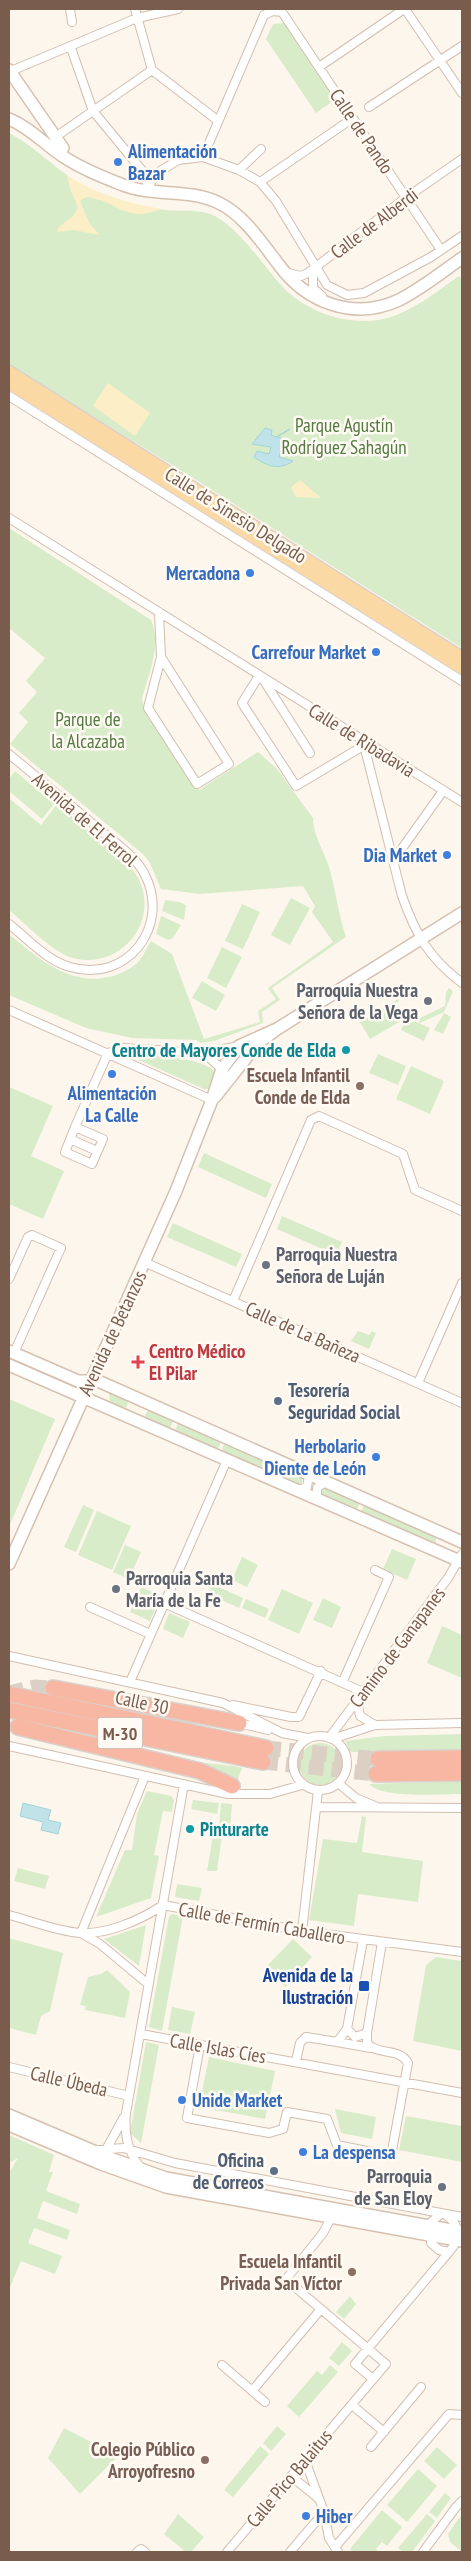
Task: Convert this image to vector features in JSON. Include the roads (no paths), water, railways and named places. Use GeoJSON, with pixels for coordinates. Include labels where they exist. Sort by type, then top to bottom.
{"type":"FeatureCollection","features":[{"type":"Feature","properties":{"kind":"highway"},"geometry":{"type":"LineString","coordinates":[[53,1688],[239,1723]]}},
{"type":"Feature","properties":{"kind":"highway","name":"Calle 30"},"geometry":{"type":"LineString","coordinates":[[9,1694],[261,1752]]}},
{"type":"Feature","properties":{"kind":"highway"},"geometry":{"type":"LineString","coordinates":[[94,1696],[226,1735],[261,1752]]}},
{"type":"Feature","properties":{"kind":"highway","name":"Calle 30"},"geometry":{"type":"LineString","coordinates":[[9,1710],[232,1757],[261,1752]]}},
{"type":"Feature","properties":{"kind":"highway"},"geometry":{"type":"LineString","coordinates":[[232,1757],[199,1757],[126,1747],[18,1727],[200,1771],[232,1786]]}},
{"type":"Feature","properties":{"kind":"highway"},"geometry":{"type":"LineString","coordinates":[[462,1758],[377,1767],[462,1772]]}},
{"type":"Feature","properties":{"kind":"main road","name":"Calle de Sinesio Delgado"},"geometry":{"type":"LineString","coordinates":[[9,372],[462,658]]}},
{"type":"Feature","properties":{"kind":"main road","name":"Calle de Sinesio Delgado"},"geometry":{"type":"LineString","coordinates":[[9,384],[462,668]]}},
{"type":"Feature","properties":{"kind":"street"},"geometry":{"type":"LineString","coordinates":[[70,9],[72,22]]}},
{"type":"Feature","properties":{"kind":"street"},"geometry":{"type":"LineString","coordinates":[[135,9],[152,70],[217,120]]}},
{"type":"Feature","properties":{"kind":"street"},"geometry":{"type":"LineString","coordinates":[[76,162],[54,138],[10,71],[71,48],[138,18],[178,9]]}},
{"type":"Feature","properties":{"kind":"street"},"geometry":{"type":"LineString","coordinates":[[319,67],[404,9],[462,93]]}},
{"type":"Feature","properties":{"kind":"street"},"geometry":{"type":"LineString","coordinates":[[203,157],[264,12]]}},
{"type":"Feature","properties":{"kind":"street","name":"Calle de Pando"},"geometry":{"type":"LineString","coordinates":[[264,12],[282,12],[441,250]]}},
{"type":"Feature","properties":{"kind":"street"},"geometry":{"type":"LineString","coordinates":[[369,107],[462,46]]}},
{"type":"Feature","properties":{"kind":"street"},"geometry":{"type":"LineString","coordinates":[[71,48],[93,110],[145,174],[148,190]]}},
{"type":"Feature","properties":{"kind":"street"},"geometry":{"type":"LineString","coordinates":[[54,138],[152,70]]}},
{"type":"Feature","properties":{"kind":"street"},"geometry":{"type":"LineString","coordinates":[[22,125],[34,121],[36,110]]}},
{"type":"Feature","properties":{"kind":"street"},"geometry":{"type":"LineString","coordinates":[[9,118],[43,139],[64,157],[99,176],[126,186],[193,194],[220,203],[237,214],[283,271],[311,296],[333,306],[351,309],[376,308],[400,300],[462,258]]}},
{"type":"Feature","properties":{"kind":"street"},"geometry":{"type":"LineString","coordinates":[[260,182],[353,118]]}},
{"type":"Feature","properties":{"kind":"street"},"geometry":{"type":"LineString","coordinates":[[239,170],[261,149]]}},
{"type":"Feature","properties":{"kind":"street"},"geometry":{"type":"LineString","coordinates":[[148,190],[154,175],[167,164],[178,160],[203,157],[239,170],[260,182],[287,217],[323,281],[332,289],[344,294],[356,295],[441,250],[462,236]]}},
{"type":"Feature","properties":{"kind":"street","name":"Calle de Alberdi"},"geometry":{"type":"LineString","coordinates":[[283,271],[301,276],[315,269],[407,197],[462,159]]}},
{"type":"Feature","properties":{"kind":"street"},"geometry":{"type":"LineString","coordinates":[[315,269],[312,284],[316,291],[325,298],[351,309]]}},
{"type":"Feature","properties":{"kind":"street","name":"Calle de Sinesio Delgado"},"geometry":{"type":"LineString","coordinates":[[9,396],[462,681]]}},
{"type":"Feature","properties":{"kind":"street","name":"Calle de Ribadavia"},"geometry":{"type":"LineString","coordinates":[[9,518],[261,676],[363,743],[462,802]]}},
{"type":"Feature","properties":{"kind":"street"},"geometry":{"type":"LineString","coordinates":[[159,612],[162,657],[148,708],[197,784],[229,764],[162,657]]}},
{"type":"Feature","properties":{"kind":"street","name":"Calle de Ribadavia"},"geometry":{"type":"LineString","coordinates":[[261,676],[242,703],[296,786],[363,743]]}},
{"type":"Feature","properties":{"kind":"street","name":"Calle de Ribadavia"},"geometry":{"type":"LineString","coordinates":[[261,676],[310,753]]}},
{"type":"Feature","properties":{"kind":"street"},"geometry":{"type":"LineString","coordinates":[[363,743],[402,896],[420,940],[438,963],[462,983]]}},
{"type":"Feature","properties":{"kind":"street","name":"Avenida de El Ferrol"},"geometry":{"type":"LineString","coordinates":[[9,754],[132,857],[148,882],[154,905],[151,925],[142,943],[126,958],[101,969],[79,969],[63,965],[9,924]]}},
{"type":"Feature","properties":{"kind":"street"},"geometry":{"type":"LineString","coordinates":[[393,861],[443,791]]}},
{"type":"Feature","properties":{"kind":"street","name":"Avenida de Betanzos"},"geometry":{"type":"LineString","coordinates":[[212,1100],[258,1043],[277,1029],[462,913]]}},
{"type":"Feature","properties":{"kind":"street"},"geometry":{"type":"LineString","coordinates":[[9,1012],[108,1053],[212,1100]]}},
{"type":"Feature","properties":{"kind":"street","name":"Avenida de Betanzos"},"geometry":{"type":"LineString","coordinates":[[9,1564],[144,1262],[212,1100],[222,1069],[239,1046],[277,1029]]}},
{"type":"Feature","properties":{"kind":"street"},"geometry":{"type":"LineString","coordinates":[[76,1127],[103,1139],[92,1164],[65,1152],[108,1053],[123,1048],[204,1053],[239,1046]]}},
{"type":"Feature","properties":{"kind":"street"},"geometry":{"type":"LineString","coordinates":[[204,1053],[222,1069],[227,1082]]}},
{"type":"Feature","properties":{"kind":"street"},"geometry":{"type":"LineString","coordinates":[[233,1301],[311,1120],[319,1116],[404,1154],[415,1190],[462,1211]]}},
{"type":"Feature","properties":{"kind":"street"},"geometry":{"type":"LineString","coordinates":[[70,1139],[98,1151]]}},
{"type":"Feature","properties":{"kind":"street"},"geometry":{"type":"LineString","coordinates":[[9,1279],[28,1237],[32,1235],[61,1248],[12,1352],[78,1381],[98,1381],[462,1542]]}},
{"type":"Feature","properties":{"kind":"street","name":"Calle de La Bañeza"},"geometry":{"type":"LineString","coordinates":[[144,1262],[462,1402]]}},
{"type":"Feature","properties":{"kind":"street"},"geometry":{"type":"LineString","coordinates":[[418,1383],[462,1283]]}},
{"type":"Feature","properties":{"kind":"street"},"geometry":{"type":"LineString","coordinates":[[9,1365],[296,1490],[461,1559]]}},
{"type":"Feature","properties":{"kind":"street"},"geometry":{"type":"LineString","coordinates":[[130,1682],[227,1460]]}},
{"type":"Feature","properties":{"kind":"street"},"geometry":{"type":"LineString","coordinates":[[296,1490],[307,1487],[309,1475]]}},
{"type":"Feature","properties":{"kind":"street"},"geometry":{"type":"LineString","coordinates":[[317,1499],[317,1488],[325,1482]]}},
{"type":"Feature","properties":{"kind":"street","name":"Camino de Ganapanes"},"geometry":{"type":"LineString","coordinates":[[331,1738],[461,1559]]}},
{"type":"Feature","properties":{"kind":"street"},"geometry":{"type":"LineString","coordinates":[[343,1682],[389,1577],[375,1570]]}},
{"type":"Feature","properties":{"kind":"street"},"geometry":{"type":"LineString","coordinates":[[164,1603],[320,1671],[363,1692]]}},
{"type":"Feature","properties":{"kind":"street"},"geometry":{"type":"LineString","coordinates":[[90,1607],[150,1634]]}},
{"type":"Feature","properties":{"kind":"street"},"geometry":{"type":"LineString","coordinates":[[9,1656],[291,1717],[299,1716],[320,1671]]}},
{"type":"Feature","properties":{"kind":"street"},"geometry":{"type":"LineString","coordinates":[[357,1701],[360,1716],[375,1725]]}},
{"type":"Feature","properties":{"kind":"street"},"geometry":{"type":"LineString","coordinates":[[223,1703],[282,1733]]}},
{"type":"Feature","properties":{"kind":"street"},"geometry":{"type":"LineString","coordinates":[[239,1723],[308,1738]]}},
{"type":"Feature","properties":{"kind":"street"},"geometry":{"type":"LineString","coordinates":[[331,1738],[342,1748],[346,1757],[346,1772],[338,1784],[332,1788],[318,1791],[302,1784],[293,1772],[293,1756],[296,1749],[308,1738],[315,1736],[331,1738],[375,1725],[462,1723]]}},
{"type":"Feature","properties":{"kind":"street"},"geometry":{"type":"LineString","coordinates":[[9,1746],[228,1794],[270,1794],[302,1784]]}},
{"type":"Feature","properties":{"kind":"street"},"geometry":{"type":"LineString","coordinates":[[145,1776],[81,1933],[100,1944],[148,1984]]}},
{"type":"Feature","properties":{"kind":"street"},"geometry":{"type":"LineString","coordinates":[[118,2171],[109,2153],[126,2113],[184,1784]]}},
{"type":"Feature","properties":{"kind":"street"},"geometry":{"type":"LineString","coordinates":[[338,1784],[356,1798],[378,1807]]}},
{"type":"Feature","properties":{"kind":"street"},"geometry":{"type":"LineString","coordinates":[[232,1786],[270,1794]]}},
{"type":"Feature","properties":{"kind":"street"},"geometry":{"type":"LineString","coordinates":[[302,1931],[318,1791]]}},
{"type":"Feature","properties":{"kind":"street"},"geometry":{"type":"LineString","coordinates":[[317,1807],[462,1808]]}},
{"type":"Feature","properties":{"kind":"street","name":"Calle de Fermín Caballero"},"geometry":{"type":"LineString","coordinates":[[9,1915],[81,1933],[105,1930],[163,1906],[302,1931],[462,1952]]}},
{"type":"Feature","properties":{"kind":"street"},"geometry":{"type":"LineString","coordinates":[[337,2042],[347,2029],[363,1940]]}},
{"type":"Feature","properties":{"kind":"street"},"geometry":{"type":"LineString","coordinates":[[371,2048],[367,2043],[367,2034],[382,1942]]}},
{"type":"Feature","properties":{"kind":"street"},"geometry":{"type":"LineString","coordinates":[[347,2029],[355,2037],[367,2034]]}},
{"type":"Feature","properties":{"kind":"street","name":"Calle Islas Cíes"},"geometry":{"type":"LineString","coordinates":[[140,2034],[296,2061],[462,2093]]}},
{"type":"Feature","properties":{"kind":"street"},"geometry":{"type":"LineString","coordinates":[[200,2045],[187,2118],[269,2133],[283,2129],[287,2112],[327,2119],[337,2146],[391,2156],[408,2063],[401,2054],[306,2037],[300,2043],[296,2061]]}},
{"type":"Feature","properties":{"kind":"street","name":"Calle Úbeda"},"geometry":{"type":"LineString","coordinates":[[9,2067],[129,2096]]}},
{"type":"Feature","properties":{"kind":"street"},"geometry":{"type":"LineString","coordinates":[[126,2113],[128,2146],[143,2171]]}},
{"type":"Feature","properties":{"kind":"street"},"geometry":{"type":"LineString","coordinates":[[9,2115],[93,2150],[109,2153],[143,2171],[205,2186],[460,2236]]}},
{"type":"Feature","properties":{"kind":"street"},"geometry":{"type":"LineString","coordinates":[[9,2125],[118,2171],[188,2192],[331,2218],[430,2231]]}},
{"type":"Feature","properties":{"kind":"street"},"geometry":{"type":"LineString","coordinates":[[128,2146],[139,2153],[175,2164],[462,2217]]}},
{"type":"Feature","properties":{"kind":"street"},"geometry":{"type":"LineString","coordinates":[[109,2153],[128,2146]]}},
{"type":"Feature","properties":{"kind":"street"},"geometry":{"type":"LineString","coordinates":[[443,2215],[434,2219],[430,2231],[434,2248],[449,2252]]}},
{"type":"Feature","properties":{"kind":"street"},"geometry":{"type":"LineString","coordinates":[[443,2215],[455,2223],[460,2236]]}},
{"type":"Feature","properties":{"kind":"street","name":"Calle Pico Balaitus"},"geometry":{"type":"LineString","coordinates":[[227,2552],[386,2364],[289,2282],[287,2278],[323,2233],[331,2218]]}},
{"type":"Feature","properties":{"kind":"street"},"geometry":{"type":"LineString","coordinates":[[373,2379],[355,2364],[449,2252],[460,2236]]}},
{"type":"Feature","properties":{"kind":"street"},"geometry":{"type":"LineString","coordinates":[[252,2391],[321,2309]]}},
{"type":"Feature","properties":{"kind":"street"},"geometry":{"type":"LineString","coordinates":[[222,2365],[266,2402]]}},
{"type":"Feature","properties":{"kind":"street"},"geometry":{"type":"LineString","coordinates":[[371,2447],[421,2387]]}},
{"type":"Feature","properties":{"kind":"street"},"geometry":{"type":"LineString","coordinates":[[352,2405],[384,2432]]}},
{"type":"Feature","properties":{"kind":"street"},"geometry":{"type":"LineString","coordinates":[[305,2460],[324,2512],[329,2538],[336,2550],[449,2414],[462,2415]]}},
{"type":"Feature","properties":{"kind":"street"},"geometry":{"type":"LineString","coordinates":[[292,2476],[320,2500]]}},
{"type":"Feature","properties":{"kind":"street"},"geometry":{"type":"LineString","coordinates":[[423,2552],[459,2504],[462,2496]]}},
{"type":"Feature","properties":{"kind":"street"},"geometry":{"type":"LineString","coordinates":[[290,2552],[324,2512]]}},
{"type":"Feature","properties":{"kind":"water"},"geometry":{"type":"Polygon","coordinates":[[[265,428],[272,430],[271,435],[276,437],[290,429],[277,437],[288,440],[287,449],[282,448],[279,457],[293,461],[278,467],[264,463],[254,457],[257,451],[269,454],[271,447],[252,444],[265,428]]]}},
{"type":"Feature","properties":{"kind":"water"},"geometry":{"type":"Polygon","coordinates":[[[23,1803],[51,1810],[48,1820],[61,1823],[58,1834],[41,1830],[43,1822],[20,1816],[23,1803]]]}},
{"type":"Feature","properties":{"kind":"tunnel"},"geometry":{"type":"LineString","coordinates":[[9,1693],[35,1687],[53,1688]]}},
{"type":"Feature","properties":{"kind":"tunnel"},"geometry":{"type":"LineString","coordinates":[[266,1748],[378,1759]]}},
{"type":"Feature","properties":{"kind":"tunnel"},"geometry":{"type":"LineString","coordinates":[[263,1762],[376,1774]]}},
{"type":"Feature","properties":{"kind":"place","name":"Alimentación Bazar"},"geometry":{"type":"Point","coordinates":[118,162]}},
{"type":"Feature","properties":{"kind":"place","name":"Mercadona"},"geometry":{"type":"Point","coordinates":[250,573]}},
{"type":"Feature","properties":{"kind":"place","name":"Carrefour Market"},"geometry":{"type":"Point","coordinates":[376,652]}},
{"type":"Feature","properties":{"kind":"place","name":"Dia Market"},"geometry":{"type":"Point","coordinates":[447,855]}},
{"type":"Feature","properties":{"kind":"place","name":"Parroquia Nuestra Señora de la Vega"},"geometry":{"type":"Point","coordinates":[428,1001]}},
{"type":"Feature","properties":{"kind":"place","name":"Centro de Mayores Conde de Elda"},"geometry":{"type":"Point","coordinates":[346,1050]}},
{"type":"Feature","properties":{"kind":"place","name":"Alimentación La Calle"},"geometry":{"type":"Point","coordinates":[112,1074]}},
{"type":"Feature","properties":{"kind":"place","name":"Escuela Infantil Conde de Elda"},"geometry":{"type":"Point","coordinates":[360,1086]}},
{"type":"Feature","properties":{"kind":"place","name":"Parroquia Nuestra Señora de Luján"},"geometry":{"type":"Point","coordinates":[266,1265]}},
{"type":"Feature","properties":{"kind":"place","name":"Centro Médico El Pilar"},"geometry":{"type":"Point","coordinates":[138,1362]}},
{"type":"Feature","properties":{"kind":"place","name":"Tesorería Seguridad Social"},"geometry":{"type":"Point","coordinates":[278,1401]}},
{"type":"Feature","properties":{"kind":"place","name":"Herbolario Diente de León"},"geometry":{"type":"Point","coordinates":[376,1457]}},
{"type":"Feature","properties":{"kind":"place","name":"Parroquia Santa María de la Fe"},"geometry":{"type":"Point","coordinates":[116,1589]}},
{"type":"Feature","properties":{"kind":"place","name":"Pinturarte"},"geometry":{"type":"Point","coordinates":[190,1829]}},
{"type":"Feature","properties":{"kind":"place","name":"Avenida de la Ilustración"},"geometry":{"type":"Point","coordinates":[364,1986]}},
{"type":"Feature","properties":{"kind":"place","name":"Unide Market"},"geometry":{"type":"Point","coordinates":[182,2100]}},
{"type":"Feature","properties":{"kind":"place","name":"La despensa"},"geometry":{"type":"Point","coordinates":[303,2152]}},
{"type":"Feature","properties":{"kind":"place","name":"Oficina de Correos"},"geometry":{"type":"Point","coordinates":[274,2171]}},
{"type":"Feature","properties":{"kind":"place","name":"Parroquia de San Eloy"},"geometry":{"type":"Point","coordinates":[442,2187]}},
{"type":"Feature","properties":{"kind":"place","name":"Escuela Infantil Privada San Víctor"},"geometry":{"type":"Point","coordinates":[352,2272]}},
{"type":"Feature","properties":{"kind":"place","name":"Colegio Público Arroyofresno"},"geometry":{"type":"Point","coordinates":[205,2460]}},
{"type":"Feature","properties":{"kind":"place","name":"Hiber"},"geometry":{"type":"Point","coordinates":[306,2516]}},
{"type":"Feature","properties":{"kind":"park label","name":"Parque Agustín Rodríguez Sahagún"},"geometry":{"type":"Point","coordinates":[344,436]}},
{"type":"Feature","properties":{"kind":"park label","name":"Parque de la Alcazaba"},"geometry":{"type":"Point","coordinates":[88,730]}}]}
